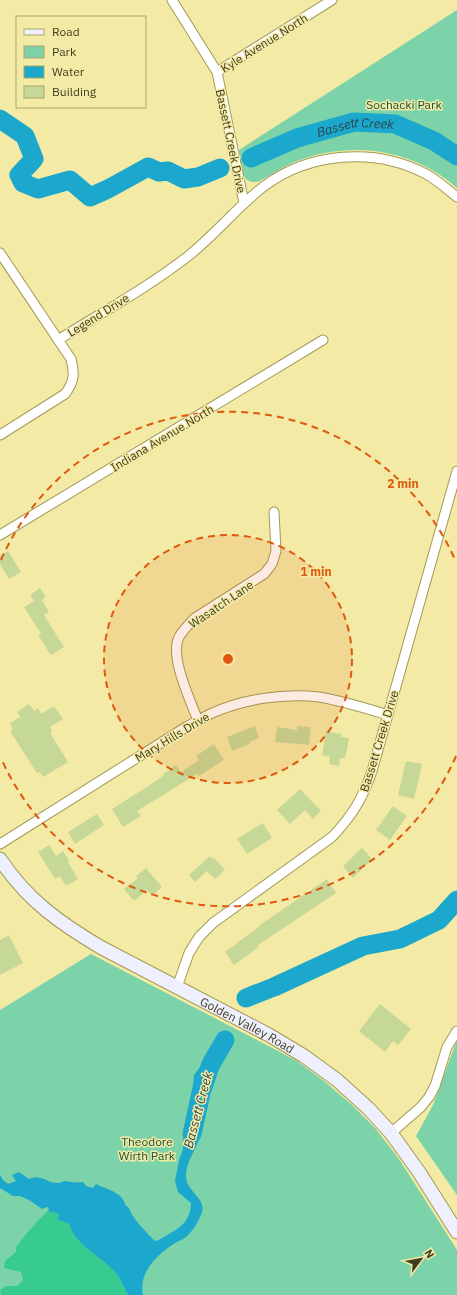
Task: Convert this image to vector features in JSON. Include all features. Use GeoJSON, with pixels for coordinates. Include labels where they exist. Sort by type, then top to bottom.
{"type":"FeatureCollection","features":[{"type":"Feature","properties":{"kind":"street","name":"Bassett Creek Drive"},"geometry":{"type":"LineString","coordinates":[[172,0],[217,72],[244,203],[285,173],[309,164],[332,158],[356,156],[381,158],[405,164],[426,174],[457,197]]}},
{"type":"Feature","properties":{"kind":"street","name":"Kyle Avenue North"},"geometry":{"type":"LineString","coordinates":[[217,72],[332,0]]}},
{"type":"Feature","properties":{"kind":"street","name":"Legend Drive"},"geometry":{"type":"LineString","coordinates":[[0,435],[65,394],[71,386],[74,377],[74,368],[71,359],[58,340],[165,274],[190,255],[244,203]]}},
{"type":"Feature","properties":{"kind":"street"},"geometry":{"type":"LineString","coordinates":[[0,253],[58,340]]}},
{"type":"Feature","properties":{"kind":"street","name":"Indiana Avenue North"},"geometry":{"type":"LineString","coordinates":[[0,535],[323,340]]}},
{"type":"Feature","properties":{"kind":"street","name":"Bassett Creek Drive"},"geometry":{"type":"LineString","coordinates":[[177,987],[189,953],[199,937],[213,923],[332,838],[358,805],[367,786],[457,471]]}},
{"type":"Feature","properties":{"kind":"street","name":"Wasatch Lane"},"geometry":{"type":"LineString","coordinates":[[198,720],[178,665],[176,652],[178,638],[195,618],[264,574],[272,564],[276,551],[274,512]]}},
{"type":"Feature","properties":{"kind":"street","name":"Mary Hills Drive"},"geometry":{"type":"LineString","coordinates":[[0,844],[198,720],[236,704],[263,698],[318,697],[345,702],[388,715]]}},
{"type":"Feature","properties":{"kind":"street","name":"Golden Valley Road"},"geometry":{"type":"LineString","coordinates":[[0,859],[39,906],[60,922],[102,948],[269,1035],[304,1056],[337,1080],[369,1109],[391,1133],[419,1172],[457,1232]]}},
{"type":"Feature","properties":{"kind":"street"},"geometry":{"type":"LineString","coordinates":[[391,1133],[421,1107],[429,1097],[435,1086],[448,1047],[457,1031]]}},
{"type":"Feature","properties":{"kind":"green space","name":"Sochacki Park"},"geometry":{"type":"Polygon","coordinates":[[[457,10],[457,188],[440,175],[421,164],[402,157],[381,152],[360,150],[339,151],[297,161],[260,181],[253,182],[245,178],[241,168],[239,150],[457,10]]]}},
{"type":"Feature","properties":{"kind":"green space","name":"Theodore Wirth Park"},"geometry":{"type":"Polygon","coordinates":[[[91,954],[297,1061],[324,1081],[352,1105],[375,1128],[399,1159],[457,1250],[457,1295],[0,1295],[0,1010],[91,954]]]}},
{"type":"Feature","properties":{"kind":"green space"},"geometry":{"type":"Polygon","coordinates":[[[457,1040],[457,1195],[416,1136],[433,1105],[457,1040]]]}},
{"type":"Feature","properties":{"kind":"green space"},"geometry":{"type":"Polygon","coordinates":[[[48,1211],[57,1213],[59,1215],[57,1219],[69,1224],[72,1231],[81,1243],[115,1272],[128,1295],[1,1295],[0,1290],[6,1286],[17,1286],[23,1280],[21,1272],[4,1268],[5,1261],[16,1252],[16,1247],[48,1211]]]}},
{"type":"Feature","properties":{"kind":"water"},"geometry":{"type":"Polygon","coordinates":[[[221,1038],[228,1041],[224,1054],[216,1067],[215,1082],[211,1092],[205,1106],[194,1103],[192,1090],[194,1075],[221,1038]]]}},
{"type":"Feature","properties":{"kind":"water"},"geometry":{"type":"Polygon","coordinates":[[[194,1108],[201,1110],[198,1121],[199,1136],[196,1147],[187,1166],[186,1177],[189,1187],[199,1199],[203,1207],[202,1212],[196,1226],[189,1235],[169,1247],[156,1258],[146,1271],[142,1287],[143,1295],[128,1295],[115,1272],[76,1238],[69,1224],[57,1219],[59,1215],[57,1213],[48,1211],[49,1208],[47,1207],[42,1209],[29,1200],[20,1196],[13,1196],[0,1188],[0,1175],[8,1184],[16,1181],[12,1175],[19,1172],[29,1179],[37,1177],[55,1183],[60,1183],[63,1181],[83,1182],[86,1186],[93,1188],[96,1184],[122,1198],[140,1225],[155,1241],[159,1240],[181,1226],[188,1217],[190,1211],[191,1203],[178,1192],[175,1181],[179,1160],[183,1149],[185,1132],[191,1123],[194,1108]]]}},
{"type":"Feature","properties":{"kind":"building"},"geometry":{"type":"Polygon","coordinates":[[[8,551],[21,572],[9,579],[0,564],[0,556],[8,551]]]}},
{"type":"Feature","properties":{"kind":"building"},"geometry":{"type":"Polygon","coordinates":[[[40,588],[46,597],[42,600],[49,612],[44,615],[64,647],[51,655],[38,635],[41,634],[24,607],[34,601],[30,595],[40,588]]]}},
{"type":"Feature","properties":{"kind":"building"},"geometry":{"type":"Polygon","coordinates":[[[29,704],[34,711],[38,708],[41,714],[54,706],[63,719],[50,727],[52,731],[50,733],[68,762],[43,777],[40,772],[37,773],[10,731],[13,729],[10,723],[20,717],[17,712],[29,704]]]}},
{"type":"Feature","properties":{"kind":"building"},"geometry":{"type":"Polygon","coordinates":[[[255,726],[259,738],[249,742],[250,744],[232,751],[227,737],[255,726]]]}},
{"type":"Feature","properties":{"kind":"building"},"geometry":{"type":"Polygon","coordinates":[[[297,726],[311,727],[309,745],[275,742],[277,727],[297,730],[297,726]]]}},
{"type":"Feature","properties":{"kind":"building"},"geometry":{"type":"Polygon","coordinates":[[[326,731],[341,734],[341,737],[349,738],[345,758],[340,758],[339,766],[329,764],[330,757],[322,755],[326,731]]]}},
{"type":"Feature","properties":{"kind":"building"},"geometry":{"type":"Polygon","coordinates":[[[214,744],[224,760],[199,776],[197,774],[137,811],[141,816],[123,827],[112,809],[150,785],[176,765],[181,772],[199,760],[196,756],[214,744]]]}},
{"type":"Feature","properties":{"kind":"building"},"geometry":{"type":"Polygon","coordinates":[[[406,761],[422,764],[414,799],[398,795],[406,761]]]}},
{"type":"Feature","properties":{"kind":"building"},"geometry":{"type":"Polygon","coordinates":[[[300,789],[321,811],[313,819],[305,810],[290,824],[277,810],[300,789]]]}},
{"type":"Feature","properties":{"kind":"building"},"geometry":{"type":"Polygon","coordinates":[[[393,806],[407,816],[390,840],[376,830],[393,806]]]}},
{"type":"Feature","properties":{"kind":"building"},"geometry":{"type":"Polygon","coordinates":[[[97,814],[104,825],[75,844],[68,832],[97,814]]]}},
{"type":"Feature","properties":{"kind":"building"},"geometry":{"type":"Polygon","coordinates":[[[263,823],[272,838],[247,854],[237,839],[263,823]]]}},
{"type":"Feature","properties":{"kind":"building"},"geometry":{"type":"Polygon","coordinates":[[[49,845],[56,856],[63,851],[78,879],[66,886],[60,876],[55,879],[38,852],[49,845]]]}},
{"type":"Feature","properties":{"kind":"building"},"geometry":{"type":"Polygon","coordinates":[[[362,848],[372,859],[353,878],[343,866],[362,848]]]}},
{"type":"Feature","properties":{"kind":"building"},"geometry":{"type":"Polygon","coordinates":[[[210,856],[212,859],[213,857],[225,870],[215,879],[207,871],[195,882],[189,875],[210,856]]]}},
{"type":"Feature","properties":{"kind":"building"},"geometry":{"type":"Polygon","coordinates":[[[146,868],[162,887],[152,896],[147,890],[134,901],[124,889],[138,878],[136,876],[146,868]]]}},
{"type":"Feature","properties":{"kind":"building"},"geometry":{"type":"Polygon","coordinates":[[[327,879],[336,893],[258,945],[259,947],[234,965],[225,952],[260,925],[327,879]]]}},
{"type":"Feature","properties":{"kind":"building"},"geometry":{"type":"Polygon","coordinates":[[[9,935],[23,963],[0,975],[0,940],[9,935]]]}},
{"type":"Feature","properties":{"kind":"building"},"geometry":{"type":"Polygon","coordinates":[[[380,1004],[411,1029],[398,1045],[393,1041],[385,1052],[359,1031],[380,1004]]]}},
{"type":"Feature","properties":{"kind":"waterway","name":"Bassett Creek"},"geometry":{"type":"LineString","coordinates":[[0,119],[25,136],[34,159],[19,175],[23,183],[38,189],[70,180],[90,197],[148,167],[159,172],[168,171],[184,179],[198,177],[220,168]]}},
{"type":"Feature","properties":{"kind":"waterway","name":"Bassett Creek"},"geometry":{"type":"LineString","coordinates":[[251,158],[297,138],[354,122],[395,124],[434,141],[457,156]]}},
{"type":"Feature","properties":{"kind":"waterway","name":"Bassett Creek"},"geometry":{"type":"LineString","coordinates":[[246,998],[274,987],[363,946],[400,939],[439,920],[457,900]]}},
{"type":"Feature","properties":{"kind":"waterway","name":"Bassett Creek"},"geometry":{"type":"LineString","coordinates":[[192,1134],[202,1088],[211,1064],[225,1040]]}}]}
